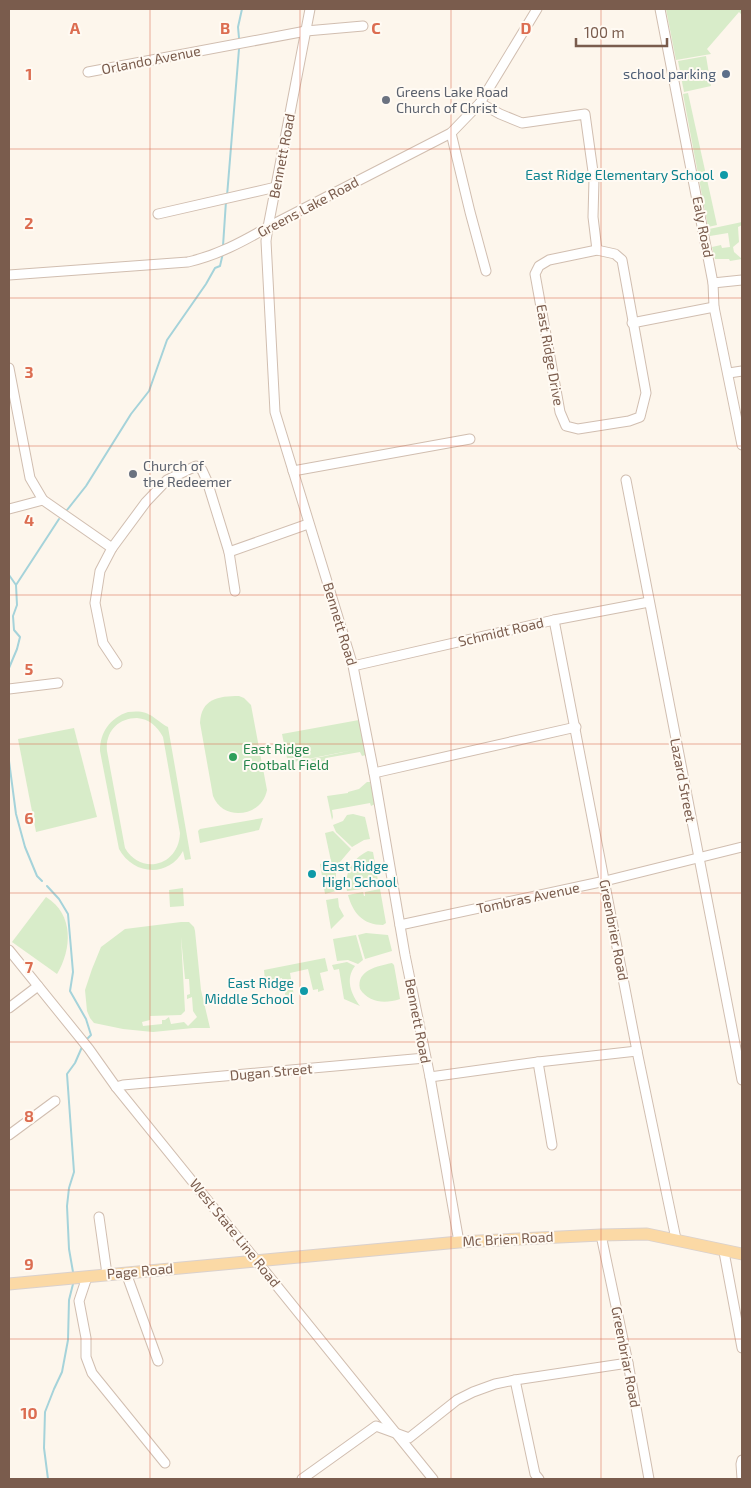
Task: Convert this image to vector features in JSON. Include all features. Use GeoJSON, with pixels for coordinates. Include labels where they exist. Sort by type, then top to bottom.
{"type":"FeatureCollection","features":[{"type":"Feature","properties":{"kind":"main road","name":"Mc Brien Road"},"geometry":{"type":"LineString","coordinates":[[271,1260],[459,1242],[647,1234],[702,1244],[724,1252],[742,1254]]}},
{"type":"Feature","properties":{"kind":"main road","name":"Page Road"},"geometry":{"type":"LineString","coordinates":[[9,1284],[271,1260]]}},
{"type":"Feature","properties":{"kind":"street","name":"Bennett Road"},"geometry":{"type":"LineString","coordinates":[[310,9],[268,227],[267,260],[275,412],[353,666],[459,1242]]}},
{"type":"Feature","properties":{"kind":"street","name":"Greens Lake Road"},"geometry":{"type":"LineString","coordinates":[[9,272],[188,262],[210,257],[233,246],[451,133],[480,103],[537,9]]}},
{"type":"Feature","properties":{"kind":"street","name":"Ealy Road"},"geometry":{"type":"LineString","coordinates":[[660,9],[713,283],[714,307],[729,373],[742,445]]}},
{"type":"Feature","properties":{"kind":"street","name":"Orlando Avenue"},"geometry":{"type":"LineString","coordinates":[[88,72],[306,31],[363,26]]}},
{"type":"Feature","properties":{"kind":"street"},"geometry":{"type":"LineString","coordinates":[[480,103],[500,114],[522,122],[585,114],[594,180],[593,217],[597,250]]}},
{"type":"Feature","properties":{"kind":"street"},"geometry":{"type":"LineString","coordinates":[[451,133],[486,271]]}},
{"type":"Feature","properties":{"kind":"street"},"geometry":{"type":"LineString","coordinates":[[158,214],[276,187]]}},
{"type":"Feature","properties":{"kind":"street","name":"East Ridge Drive"},"geometry":{"type":"LineString","coordinates":[[597,250],[615,254],[622,260],[632,323],[646,393],[640,417],[629,421],[578,429],[566,426],[560,412],[535,274],[539,266],[549,260],[597,250]]}},
{"type":"Feature","properties":{"kind":"street"},"geometry":{"type":"LineString","coordinates":[[713,283],[742,280]]}},
{"type":"Feature","properties":{"kind":"street"},"geometry":{"type":"LineString","coordinates":[[632,323],[714,307]]}},
{"type":"Feature","properties":{"kind":"street"},"geometry":{"type":"LineString","coordinates":[[9,368],[30,478],[43,500],[112,548]]}},
{"type":"Feature","properties":{"kind":"street"},"geometry":{"type":"LineString","coordinates":[[729,373],[742,371]]}},
{"type":"Feature","properties":{"kind":"street"},"geometry":{"type":"LineString","coordinates":[[293,471],[470,439]]}},
{"type":"Feature","properties":{"kind":"street"},"geometry":{"type":"LineString","coordinates":[[117,664],[103,643],[95,604],[100,571],[112,548],[146,502],[167,480],[196,466],[202,470],[207,481],[229,552],[235,591]]}},
{"type":"Feature","properties":{"kind":"street","name":"Lazard Street"},"geometry":{"type":"LineString","coordinates":[[626,480],[742,1080]]}},
{"type":"Feature","properties":{"kind":"street"},"geometry":{"type":"LineString","coordinates":[[9,508],[43,500]]}},
{"type":"Feature","properties":{"kind":"street"},"geometry":{"type":"LineString","coordinates":[[229,552],[308,524]]}},
{"type":"Feature","properties":{"kind":"street","name":"Schmidt Road"},"geometry":{"type":"LineString","coordinates":[[353,666],[554,620],[649,602]]}},
{"type":"Feature","properties":{"kind":"street","name":"Greenbrier Road"},"geometry":{"type":"LineString","coordinates":[[554,620],[637,1050],[676,1239]]}},
{"type":"Feature","properties":{"kind":"street"},"geometry":{"type":"LineString","coordinates":[[9,688],[58,683]]}},
{"type":"Feature","properties":{"kind":"street"},"geometry":{"type":"LineString","coordinates":[[374,773],[576,727]]}},
{"type":"Feature","properties":{"kind":"street","name":"Tombras Avenue"},"geometry":{"type":"LineString","coordinates":[[400,925],[605,881],[742,846]]}},
{"type":"Feature","properties":{"kind":"street","name":"West State Line Road"},"geometry":{"type":"LineString","coordinates":[[9,950],[89,1049],[116,1087],[258,1260],[433,1479]]}},
{"type":"Feature","properties":{"kind":"street"},"geometry":{"type":"LineString","coordinates":[[9,1008],[38,986]]}},
{"type":"Feature","properties":{"kind":"street"},"geometry":{"type":"LineString","coordinates":[[430,1077],[637,1050]]}},
{"type":"Feature","properties":{"kind":"street","name":"Dugan Street"},"geometry":{"type":"LineString","coordinates":[[116,1087],[425,1058]]}},
{"type":"Feature","properties":{"kind":"street"},"geometry":{"type":"LineString","coordinates":[[538,1062],[552,1145]]}},
{"type":"Feature","properties":{"kind":"street"},"geometry":{"type":"LineString","coordinates":[[9,1135],[55,1101]]}},
{"type":"Feature","properties":{"kind":"street"},"geometry":{"type":"LineString","coordinates":[[99,1217],[108,1274]]}},
{"type":"Feature","properties":{"kind":"street","name":"Greenbriar Road"},"geometry":{"type":"LineString","coordinates":[[601,1235],[628,1363],[649,1479]]}},
{"type":"Feature","properties":{"kind":"street"},"geometry":{"type":"LineString","coordinates":[[724,1252],[742,1348]]}},
{"type":"Feature","properties":{"kind":"street"},"geometry":{"type":"LineString","coordinates":[[126,1273],[158,1361]]}},
{"type":"Feature","properties":{"kind":"street"},"geometry":{"type":"LineString","coordinates":[[87,1277],[79,1301],[86,1338],[86,1358],[92,1373],[165,1463]]}},
{"type":"Feature","properties":{"kind":"street"},"geometry":{"type":"LineString","coordinates":[[302,1479],[376,1426],[409,1438],[457,1400],[495,1384],[628,1363]]}},
{"type":"Feature","properties":{"kind":"street"},"geometry":{"type":"LineString","coordinates":[[515,1380],[535,1474],[538,1479]]}},
{"type":"Feature","properties":{"kind":"street"},"geometry":{"type":"LineString","coordinates":[[742,1460],[742,1479]]}},
{"type":"Feature","properties":{"kind":"green space"},"geometry":{"type":"Polygon","coordinates":[[[666,9],[742,9],[742,15],[739,12],[707,49],[711,54],[676,60],[666,9]]]}},
{"type":"Feature","properties":{"kind":"green space"},"geometry":{"type":"Polygon","coordinates":[[[706,56],[711,86],[684,92],[678,61],[706,56]]]}},
{"type":"Feature","properties":{"kind":"green space"},"geometry":{"type":"Polygon","coordinates":[[[688,93],[717,225],[708,227],[683,94],[688,93]]]}},
{"type":"Feature","properties":{"kind":"green space"},"geometry":{"type":"Polygon","coordinates":[[[742,222],[742,225],[738,227],[739,242],[733,247],[734,252],[742,259],[730,261],[729,259],[715,259],[712,247],[721,245],[722,248],[730,247],[728,233],[710,236],[709,229],[742,222]]]}},
{"type":"Feature","properties":{"kind":"green space","name":"East Ridge Football Field"},"geometry":{"type":"Polygon","coordinates":[[[239,696],[251,705],[267,790],[264,799],[258,806],[250,811],[233,813],[225,810],[213,796],[200,723],[204,709],[212,700],[239,696]]]}},
{"type":"Feature","properties":{"kind":"green space"},"geometry":{"type":"Polygon","coordinates":[[[135,711],[146,713],[168,727],[191,859],[185,860],[183,851],[177,860],[169,866],[151,870],[133,864],[125,858],[119,849],[100,744],[107,727],[122,715],[135,711]],[[137,718],[124,720],[114,727],[108,738],[107,751],[125,848],[132,857],[140,862],[158,863],[166,860],[173,853],[178,844],[180,833],[163,737],[152,724],[137,718]]]}},
{"type":"Feature","properties":{"kind":"green space"},"geometry":{"type":"Polygon","coordinates":[[[359,720],[366,755],[362,756],[360,752],[326,758],[323,767],[315,767],[311,759],[353,750],[288,763],[282,734],[359,720]]]}},
{"type":"Feature","properties":{"kind":"green space"},"geometry":{"type":"Polygon","coordinates":[[[74,728],[97,817],[36,832],[18,739],[74,728]]]}},
{"type":"Feature","properties":{"kind":"green space"},"geometry":{"type":"Polygon","coordinates":[[[367,782],[370,782],[375,804],[371,806],[370,803],[332,810],[332,820],[327,796],[348,793],[359,789],[367,782]]]}},
{"type":"Feature","properties":{"kind":"green space"},"geometry":{"type":"Polygon","coordinates":[[[353,814],[365,817],[370,839],[364,840],[352,847],[336,832],[333,825],[343,821],[347,815],[353,814]]]}},
{"type":"Feature","properties":{"kind":"green space"},"geometry":{"type":"Polygon","coordinates":[[[263,818],[259,830],[200,843],[198,831],[200,829],[263,818]]]}},
{"type":"Feature","properties":{"kind":"green space"},"geometry":{"type":"Polygon","coordinates":[[[333,831],[351,849],[340,862],[337,872],[328,863],[331,861],[325,833],[333,831]]]}},
{"type":"Feature","properties":{"kind":"green space"},"geometry":{"type":"Polygon","coordinates":[[[368,851],[373,852],[379,886],[365,888],[364,884],[362,884],[362,889],[347,891],[346,884],[350,867],[362,854],[368,851]]]}},
{"type":"Feature","properties":{"kind":"green space"},"geometry":{"type":"Polygon","coordinates":[[[326,863],[336,872],[336,891],[325,894],[320,864],[326,863]]]}},
{"type":"Feature","properties":{"kind":"green space"},"geometry":{"type":"Polygon","coordinates":[[[183,888],[184,906],[170,907],[169,890],[183,888]]]}},
{"type":"Feature","properties":{"kind":"green space"},"geometry":{"type":"Polygon","coordinates":[[[380,889],[386,923],[383,925],[370,923],[360,917],[348,895],[363,892],[365,896],[365,892],[380,889]]]}},
{"type":"Feature","properties":{"kind":"green space"},"geometry":{"type":"Polygon","coordinates":[[[46,897],[62,913],[68,933],[66,954],[57,974],[12,942],[46,897]]]}},
{"type":"Feature","properties":{"kind":"green space"},"geometry":{"type":"Polygon","coordinates":[[[338,898],[339,907],[344,916],[331,929],[326,900],[338,898]]]}},
{"type":"Feature","properties":{"kind":"green space"},"geometry":{"type":"Polygon","coordinates":[[[181,922],[189,922],[194,927],[201,990],[210,1028],[153,1032],[123,1029],[94,1023],[87,1011],[85,990],[101,947],[125,929],[181,922]],[[181,937],[185,1011],[181,1015],[150,1016],[150,1020],[142,1022],[143,1026],[162,1024],[162,1020],[169,1017],[171,1024],[184,1022],[188,1026],[197,1017],[193,1011],[192,997],[187,999],[187,995],[190,994],[189,979],[185,979],[181,937]]]}},
{"type":"Feature","properties":{"kind":"green space"},"geometry":{"type":"Polygon","coordinates":[[[366,933],[388,935],[392,951],[365,959],[358,935],[366,933]]]}},
{"type":"Feature","properties":{"kind":"green space"},"geometry":{"type":"Polygon","coordinates":[[[356,935],[363,960],[358,964],[348,960],[337,961],[333,939],[356,935]]]}},
{"type":"Feature","properties":{"kind":"green space"},"geometry":{"type":"Polygon","coordinates":[[[325,958],[328,971],[320,973],[324,990],[318,992],[318,989],[313,990],[308,969],[290,973],[294,996],[286,998],[282,978],[265,981],[264,970],[325,958]]]}},
{"type":"Feature","properties":{"kind":"green space"},"geometry":{"type":"Polygon","coordinates":[[[347,962],[355,966],[350,976],[350,986],[360,1006],[344,999],[339,969],[334,970],[332,965],[347,962]]]}},
{"type":"Feature","properties":{"kind":"green space"},"geometry":{"type":"Polygon","coordinates":[[[392,963],[394,965],[400,999],[383,1002],[373,1000],[364,994],[360,989],[361,977],[369,970],[392,963]]]}},
{"type":"Feature","properties":{"kind":"waterway"},"geometry":{"type":"LineString","coordinates":[[239,38],[238,27],[242,9]]}},
{"type":"Feature","properties":{"kind":"waterway"},"geometry":{"type":"LineString","coordinates":[[227,196],[239,49]]}},
{"type":"Feature","properties":{"kind":"waterway"},"geometry":{"type":"LineString","coordinates":[[223,246],[226,201]]}},
{"type":"Feature","properties":{"kind":"waterway"},"geometry":{"type":"LineString","coordinates":[[67,510],[86,486],[131,414],[149,391],[167,340],[215,268],[220,266],[223,253]]}},
{"type":"Feature","properties":{"kind":"waterway"},"geometry":{"type":"LineString","coordinates":[[9,668],[20,637],[14,630],[13,616],[17,605],[16,585],[59,519]]}},
{"type":"Feature","properties":{"kind":"waterway"},"geometry":{"type":"LineString","coordinates":[[9,575],[16,585]]}},
{"type":"Feature","properties":{"kind":"waterway"},"geometry":{"type":"LineString","coordinates":[[9,761],[16,814],[25,847],[37,876],[42,881]]}},
{"type":"Feature","properties":{"kind":"waterway"},"geometry":{"type":"LineString","coordinates":[[47,886],[59,899],[68,914],[73,972],[70,991],[86,1019],[91,1035],[87,1039]]}},
{"type":"Feature","properties":{"kind":"waterway"},"geometry":{"type":"LineString","coordinates":[[73,1272],[69,1249],[67,1206],[69,1188],[74,1172],[67,1074],[75,1063],[82,1047]]}},
{"type":"Feature","properties":{"kind":"waterway"},"geometry":{"type":"LineString","coordinates":[[48,1479],[44,1448],[45,1412],[62,1372],[68,1340],[69,1300],[73,1284]]}},
{"type":"Feature","properties":{"kind":"place","name":"school parking"},"geometry":{"type":"Point","coordinates":[726,74]}},
{"type":"Feature","properties":{"kind":"place","name":"Greens Lake Road Church of Christ"},"geometry":{"type":"Point","coordinates":[386,100]}},
{"type":"Feature","properties":{"kind":"place","name":"East Ridge Elementary School"},"geometry":{"type":"Point","coordinates":[724,175]}},
{"type":"Feature","properties":{"kind":"place","name":"Church of the Redeemer"},"geometry":{"type":"Point","coordinates":[133,474]}},
{"type":"Feature","properties":{"kind":"place","name":"East Ridge Football Field"},"geometry":{"type":"Point","coordinates":[233,757]}},
{"type":"Feature","properties":{"kind":"place","name":"East Ridge High School"},"geometry":{"type":"Point","coordinates":[312,874]}},
{"type":"Feature","properties":{"kind":"place","name":"East Ridge Middle School"},"geometry":{"type":"Point","coordinates":[304,991]}}]}
